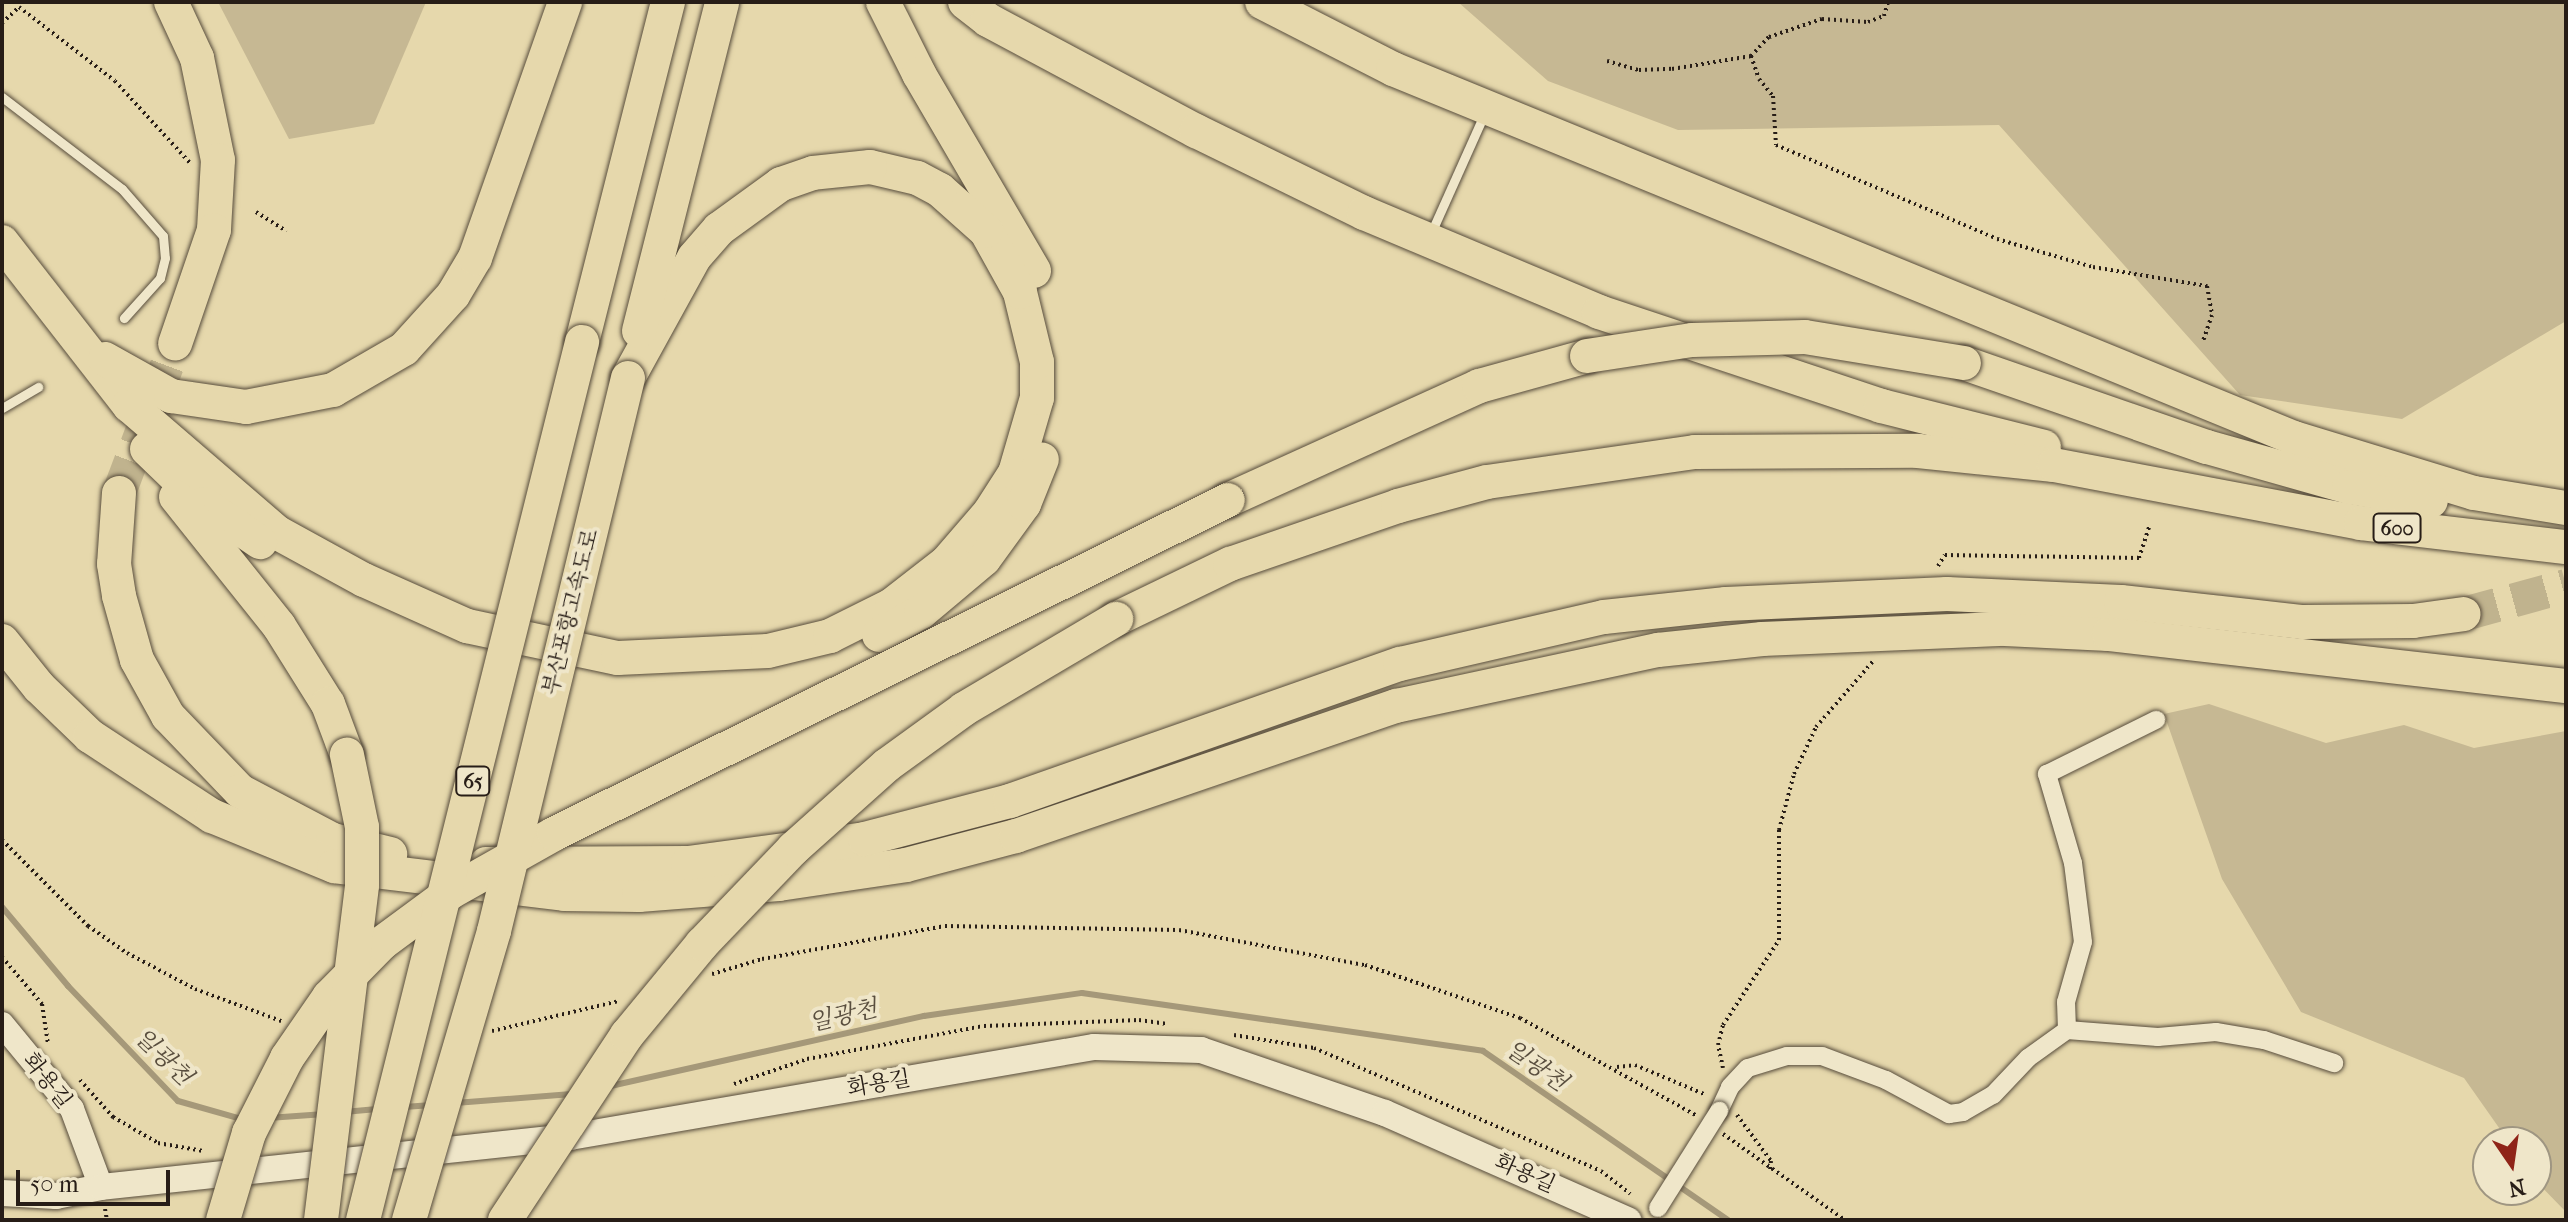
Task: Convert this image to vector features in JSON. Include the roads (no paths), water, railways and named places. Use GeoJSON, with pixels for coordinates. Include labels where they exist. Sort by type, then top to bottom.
{"type":"FeatureCollection","features":[{"type":"Feature","properties":{"kind":"highway"},"geometry":{"type":"LineString","coordinates":[[171,2],[197,58],[218,160],[214,230],[175,344]]}},
{"type":"Feature","properties":{"kind":"highway"},"geometry":{"type":"LineString","coordinates":[[46,303],[105,359],[138,382],[204,404],[246,407],[292,402],[372,372],[431,324],[475,258],[565,2]]}},
{"type":"Feature","properties":{"kind":"highway","name":"65"},"geometry":{"type":"LineString","coordinates":[[363,1220],[668,2]]}},
{"type":"Feature","properties":{"kind":"highway","name":"부산포항고속도로"},"geometry":{"type":"LineString","coordinates":[[409,1220],[494,931],[722,2]]}},
{"type":"Feature","properties":{"kind":"highway"},"geometry":{"type":"LineString","coordinates":[[121,423],[204,504],[313,577],[509,655],[669,677],[751,672],[837,654],[910,618],[984,559],[1024,504],[1044,455],[1057,365],[1051,322],[1027,253],[919,74],[883,2]]}},
{"type":"Feature","properties":{"kind":"highway"},"geometry":{"type":"LineString","coordinates":[[965,2],[1196,131],[1428,240],[1599,312],[1881,406],[2230,498]]}},
{"type":"Feature","properties":{"kind":"highway"},"geometry":{"type":"LineString","coordinates":[[1262,2],[1393,69],[2294,438],[2474,493],[2566,508]]}},
{"type":"Feature","properties":{"kind":"highway"},"geometry":{"type":"LineString","coordinates":[[2,242],[46,303],[129,405],[278,533],[467,626],[618,658],[768,651],[830,636],[892,605],[946,563],[990,512],[1015,473],[1037,398],[1037,362],[1020,292],[986,231],[940,190],[917,178],[870,167],[813,173],[781,184],[719,229],[694,258],[628,378]]}},
{"type":"Feature","properties":{"kind":"highway"},"geometry":{"type":"LineString","coordinates":[[2,280],[121,423],[279,626],[328,704],[347,755],[362,827],[362,885],[321,1220]]}},
{"type":"Feature","properties":{"kind":"highway"},"geometry":{"type":"LineString","coordinates":[[223,1220],[249,1133],[287,1058],[320,1009],[382,943],[451,892],[554,834],[1228,500],[1479,386],[1587,356],[1692,340],[1805,337],[1964,363],[2207,447],[2349,487],[2566,517]]}},
{"type":"Feature","properties":{"kind":"highway"},"geometry":{"type":"LineString","coordinates":[[505,1220],[627,1035],[702,944],[793,849],[887,765],[964,709],[1116,619],[1230,564],[1398,506],[1487,482],[1695,452],[1918,451],[2054,465],[2230,498]]}},
{"type":"Feature","properties":{"kind":"highway"},"geometry":{"type":"LineString","coordinates":[[119,493],[114,564],[126,628],[152,691],[194,748],[240,791],[333,840],[396,855],[467,863],[688,863],[865,839],[1010,801],[1400,664],[1604,617],[1772,601],[1947,594],[2121,602],[2303,622],[2413,621],[2464,614]]}},
{"type":"Feature","properties":{"kind":"highway","name":"600"},"geometry":{"type":"LineString","coordinates":[[2230,498],[2409,530],[2566,547]]}},
{"type":"Feature","properties":{"kind":"highway"},"geometry":{"type":"LineString","coordinates":[[2,641],[39,687],[90,736],[212,816],[334,866],[564,894],[639,895],[779,884],[906,865],[1016,836],[1396,706],[1658,650],[1762,639],[2005,629],[2109,634],[2566,686]]}},
{"type":"Feature","properties":{"kind":"main road","name":"화용길"},"geometry":{"type":"LineString","coordinates":[[2,1193],[56,1196],[101,1187],[570,1137],[1094,1047],[1201,1050],[1385,1113],[1628,1220]]}},
{"type":"Feature","properties":{"kind":"street"},"geometry":{"type":"LineString","coordinates":[[2067,1030],[2066,1002],[2083,942],[2073,863],[2047,774],[2156,720]]}},
{"type":"Feature","properties":{"kind":"street","name":"화용길"},"geometry":{"type":"LineString","coordinates":[[2,1024],[72,1109],[101,1187]]}},
{"type":"Feature","properties":{"kind":"street"},"geometry":{"type":"LineString","coordinates":[[1654,1214],[1718,1110],[1748,1068],[1787,1056],[1822,1056],[1886,1080],[1949,1114],[1963,1112],[1993,1095],[2028,1058],[2067,1030],[2158,1037],[2216,1032],[2264,1040],[2334,1063]]}},
{"type":"Feature","properties":{"kind":"lane"},"geometry":{"type":"LineString","coordinates":[[2,97],[122,189],[163,236],[165,258],[160,278],[124,318]]}},
{"type":"Feature","properties":{"kind":"lane"},"geometry":{"type":"LineString","coordinates":[[1428,240],[1487,108]]}},
{"type":"Feature","properties":{"kind":"lane"},"geometry":{"type":"LineString","coordinates":[[2,408],[38,387]]}},
{"type":"Feature","properties":{"kind":"waterway","name":"일광천"},"geometry":{"type":"LineString","coordinates":[[2,907],[68,986],[178,1101],[245,1120]]}},
{"type":"Feature","properties":{"kind":"waterway","name":"일광천"},"geometry":{"type":"LineString","coordinates":[[606,1087],[924,1016],[1082,993],[1483,1051],[1728,1220]]}},
{"type":"Feature","properties":{"kind":"waterway","name":"일광천"},"geometry":{"type":"LineString","coordinates":[[455,1103],[572,1094]]}},
{"type":"Feature","properties":{"kind":"waterway","name":"일광천"},"geometry":{"type":"LineString","coordinates":[[404,1107],[432,1105]]}},
{"type":"Feature","properties":{"kind":"waterway","name":"일광천"},"geometry":{"type":"LineString","coordinates":[[344,1112],[380,1109]]}},
{"type":"Feature","properties":{"kind":"waterway","name":"일광천"},"geometry":{"type":"LineString","coordinates":[[268,1118],[325,1114]]}},
{"type":"Feature","properties":{"kind":"tunnel"},"geometry":{"type":"LineString","coordinates":[[119,493],[175,344]]}},
{"type":"Feature","properties":{"kind":"tunnel"},"geometry":{"type":"LineString","coordinates":[[2464,614],[2566,586]]}}]}
